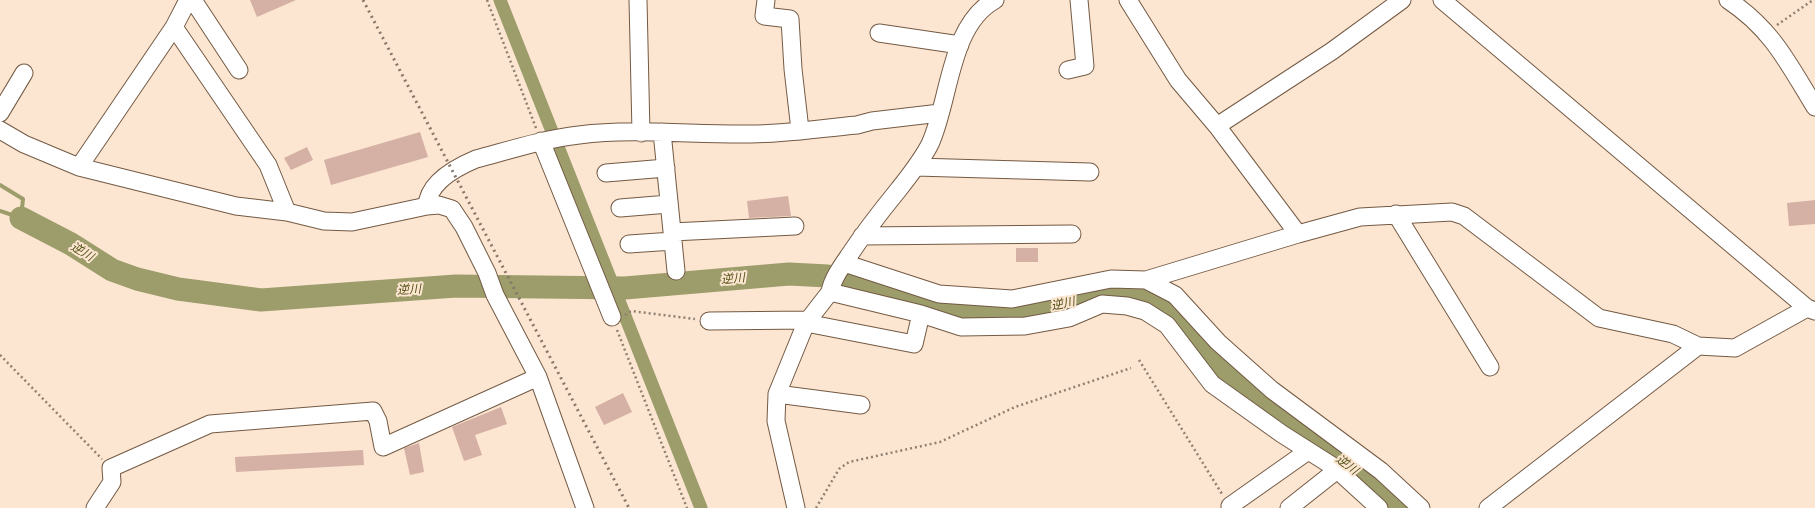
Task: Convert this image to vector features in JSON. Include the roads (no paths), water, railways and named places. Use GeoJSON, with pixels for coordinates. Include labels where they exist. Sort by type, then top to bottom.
{"type":"FeatureCollection","features":[{"type":"Feature","properties":{"kind":"street"},"geometry":{"type":"LineString","coordinates":[[79,167],[174,27],[189,0],[239,70]]}},
{"type":"Feature","properties":{"kind":"street"},"geometry":{"type":"LineString","coordinates":[[638,0],[642,132]]}},
{"type":"Feature","properties":{"kind":"street"},"geometry":{"type":"LineString","coordinates":[[766,0],[764,16],[790,19],[793,69],[800,130]]}},
{"type":"Feature","properties":{"kind":"street"},"geometry":{"type":"LineString","coordinates":[[796,508],[776,421],[777,394],[807,322],[830,289],[841,267],[862,236],[916,167],[930,144],[960,45],[970,24],[988,4],[995,0]]}},
{"type":"Feature","properties":{"kind":"street"},"geometry":{"type":"LineString","coordinates":[[1068,70],[1085,66],[1079,0]]}},
{"type":"Feature","properties":{"kind":"street"},"geometry":{"type":"LineString","coordinates":[[1128,0],[1178,80],[1217,126],[1298,234]]}},
{"type":"Feature","properties":{"kind":"street"},"geometry":{"type":"LineString","coordinates":[[1217,126],[1332,50],[1402,0]]}},
{"type":"Feature","properties":{"kind":"street"},"geometry":{"type":"LineString","coordinates":[[841,267],[939,294],[1012,300],[1111,278],[1146,280],[1298,234],[1360,217],[1452,212],[1464,216],[1599,318],[1673,334],[1698,346],[1735,348],[1811,310],[1442,0]]}},
{"type":"Feature","properties":{"kind":"street"},"geometry":{"type":"LineString","coordinates":[[1728,0],[1748,14],[1767,32],[1779,47],[1815,107]]}},
{"type":"Feature","properties":{"kind":"street"},"geometry":{"type":"LineString","coordinates":[[174,27],[268,164],[287,212]]}},
{"type":"Feature","properties":{"kind":"street"},"geometry":{"type":"LineString","coordinates":[[879,33],[960,45]]}},
{"type":"Feature","properties":{"kind":"street"},"geometry":{"type":"LineString","coordinates":[[0,113],[24,73]]}},
{"type":"Feature","properties":{"kind":"street"},"geometry":{"type":"LineString","coordinates":[[427,206],[427,199],[433,188],[466,163],[549,140],[580,135],[642,132],[752,134],[857,125],[872,121],[940,113]]}},
{"type":"Feature","properties":{"kind":"street"},"geometry":{"type":"LineString","coordinates":[[0,130],[24,144],[79,167],[236,206],[287,212],[324,221],[352,222],[427,206],[439,205],[452,209],[464,227],[487,273],[495,295],[538,377],[585,508]]}},
{"type":"Feature","properties":{"kind":"street"},"geometry":{"type":"LineString","coordinates":[[662,132],[676,271]]}},
{"type":"Feature","properties":{"kind":"street"},"geometry":{"type":"LineString","coordinates":[[549,140],[590,264],[612,317]]}},
{"type":"Feature","properties":{"kind":"street"},"geometry":{"type":"LineString","coordinates":[[916,167],[1090,172]]}},
{"type":"Feature","properties":{"kind":"street"},"geometry":{"type":"LineString","coordinates":[[606,173],[666,168]]}},
{"type":"Feature","properties":{"kind":"street"},"geometry":{"type":"LineString","coordinates":[[620,208],[669,204]]}},
{"type":"Feature","properties":{"kind":"street"},"geometry":{"type":"LineString","coordinates":[[1396,214],[1490,366]]}},
{"type":"Feature","properties":{"kind":"street"},"geometry":{"type":"LineString","coordinates":[[629,244],[672,237],[795,226]]}},
{"type":"Feature","properties":{"kind":"street"},"geometry":{"type":"LineString","coordinates":[[862,236],[1072,234]]}},
{"type":"Feature","properties":{"kind":"street"},"geometry":{"type":"LineString","coordinates":[[1146,280],[1175,295],[1218,342],[1272,390],[1381,471],[1421,508]]}},
{"type":"Feature","properties":{"kind":"street"},"geometry":{"type":"LineString","coordinates":[[830,289],[921,314],[961,327],[1026,326],[1069,318],[1102,304],[1127,306],[1146,310],[1167,325],[1212,384],[1337,470],[1378,508]]}},
{"type":"Feature","properties":{"kind":"street"},"geometry":{"type":"LineString","coordinates":[[709,321],[807,322],[914,344],[921,314]]}},
{"type":"Feature","properties":{"kind":"street"},"geometry":{"type":"LineString","coordinates":[[1488,508],[1698,346]]}},
{"type":"Feature","properties":{"kind":"street"},"geometry":{"type":"LineString","coordinates":[[94,508],[112,482],[111,468],[210,424],[373,411],[378,421],[383,447],[538,377]]}},
{"type":"Feature","properties":{"kind":"street"},"geometry":{"type":"LineString","coordinates":[[777,394],[861,405]]}},
{"type":"Feature","properties":{"kind":"street"},"geometry":{"type":"LineString","coordinates":[[1230,506],[1308,451]]}},
{"type":"Feature","properties":{"kind":"street"},"geometry":{"type":"LineString","coordinates":[[1289,508],[1337,470]]}},
{"type":"Feature","properties":{"kind":"waterway"},"geometry":{"type":"LineString","coordinates":[[500,0],[701,508]]}},
{"type":"Feature","properties":{"kind":"waterway"},"geometry":{"type":"LineString","coordinates":[[0,185],[23,199],[21,218],[0,211]]}},
{"type":"Feature","properties":{"kind":"waterway","name":"逆川"},"geometry":{"type":"LineString","coordinates":[[21,218],[71,244],[112,270],[137,279],[178,289],[261,300],[456,286],[625,288],[789,274],[828,276],[961,311],[1023,313],[1107,294],[1136,294],[1154,301],[1172,311],[1211,357],[1257,397],[1382,491],[1400,508]]}},
{"type":"Feature","properties":{"kind":"railway"},"geometry":{"type":"LineString","coordinates":[[363,0],[629,508]]}}]}
